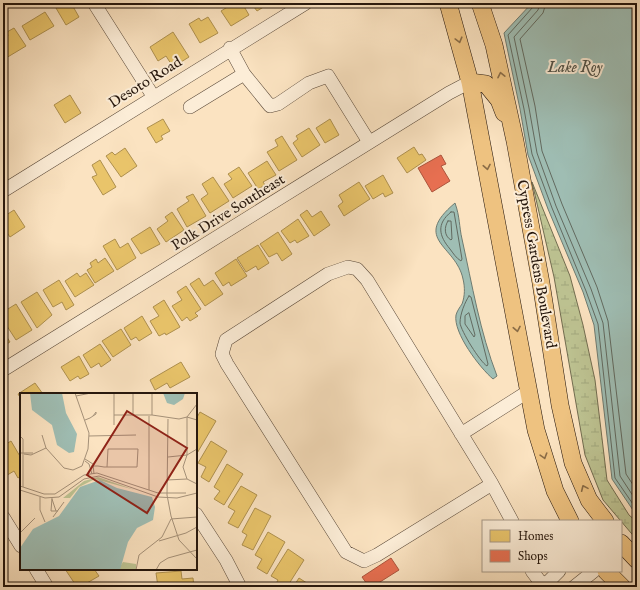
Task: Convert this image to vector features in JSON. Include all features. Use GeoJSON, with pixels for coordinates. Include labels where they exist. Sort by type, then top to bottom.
{"type":"FeatureCollection","features":[{"type":"Feature","properties":{"kind":"main road","name":"Cypress Gardens Boulevard"},"geometry":{"type":"LineString","coordinates":[[448,3],[470,82],[536,430],[553,484],[570,520]]}},
{"type":"Feature","properties":{"kind":"main road","name":"Cypress Gardens Boulevard"},"geometry":{"type":"LineString","coordinates":[[480,3],[494,45],[515,141],[542,283],[560,405],[573,463],[589,500],[603,520]]}},
{"type":"Feature","properties":{"kind":"main road"},"geometry":{"type":"LineString","coordinates":[[470,82],[486,84],[499,100],[515,141]]}},
{"type":"Feature","properties":{"kind":"main road"},"geometry":{"type":"LineString","coordinates":[[622,546],[637,560]]}},
{"type":"Feature","properties":{"kind":"main road"},"geometry":{"type":"LineString","coordinates":[[607,572],[622,587]]}},
{"type":"Feature","properties":{"kind":"street"},"geometry":{"type":"LineString","coordinates":[[94,3],[153,96]]}},
{"type":"Feature","properties":{"kind":"street","name":"Desoto Road"},"geometry":{"type":"LineString","coordinates":[[3,191],[230,48],[306,3]]}},
{"type":"Feature","properties":{"kind":"street"},"geometry":{"type":"LineString","coordinates":[[230,48],[244,74],[270,106],[278,104],[309,83],[328,76],[369,142]]}},
{"type":"Feature","properties":{"kind":"street"},"geometry":{"type":"LineString","coordinates":[[190,107],[244,74]]}},
{"type":"Feature","properties":{"kind":"street","name":"Polk Drive Southeast"},"geometry":{"type":"LineString","coordinates":[[3,370],[369,142],[449,93],[470,82]]}},
{"type":"Feature","properties":{"kind":"street"},"geometry":{"type":"LineString","coordinates":[[492,484],[378,555],[364,561],[354,558],[346,552],[227,364],[222,354],[226,340],[328,274],[348,267],[357,269],[368,280],[492,484],[512,520]]}},
{"type":"Feature","properties":{"kind":"street"},"geometry":{"type":"LineString","coordinates":[[461,434],[529,391]]}},
{"type":"Feature","properties":{"kind":"street"},"geometry":{"type":"LineString","coordinates":[[197,516],[226,560],[240,587]]}},
{"type":"Feature","properties":{"kind":"street"},"geometry":{"type":"LineString","coordinates":[[5,524],[20,545]]}},
{"type":"Feature","properties":{"kind":"street"},"geometry":{"type":"LineString","coordinates":[[37,570],[47,587]]}},
{"type":"Feature","properties":{"kind":"street"},"geometry":{"type":"LineString","coordinates":[[533,572],[543,587],[558,572]]}},
{"type":"Feature","properties":{"kind":"street"},"geometry":{"type":"LineString","coordinates":[[574,587],[593,572]]}},
{"type":"Feature","properties":{"kind":"green space"},"geometry":{"type":"Polygon","coordinates":[[[532,182],[570,276],[583,325],[595,380],[607,480],[629,515],[637,522],[637,540],[622,522],[622,520],[620,520],[603,500],[585,455],[554,277],[532,182]]]}},
{"type":"Feature","properties":{"kind":"water","name":"Lake Roy"},"geometry":{"type":"Polygon","coordinates":[[[532,3],[637,3],[637,516],[612,479],[594,325],[583,292],[548,209],[528,155],[504,33],[532,3]]]}},
{"type":"Feature","properties":{"kind":"water"},"geometry":{"type":"Polygon","coordinates":[[[455,203],[477,308],[497,376],[493,379],[481,367],[468,350],[459,331],[456,322],[456,315],[464,298],[463,279],[459,267],[440,242],[436,234],[437,226],[442,215],[455,203]]]}},
{"type":"Feature","properties":{"kind":"building: Homes"},"geometry":{"type":"Polygon","coordinates":[[[53,3],[71,3],[79,17],[66,25],[53,3]]]}},
{"type":"Feature","properties":{"kind":"building: Homes"},"geometry":{"type":"Polygon","coordinates":[[[234,3],[242,3],[249,15],[231,26],[221,11],[234,3]]]}},
{"type":"Feature","properties":{"kind":"building: Homes"},"geometry":{"type":"Polygon","coordinates":[[[251,3],[270,3],[257,11],[251,3]]]}},
{"type":"Feature","properties":{"kind":"building: Homes"},"geometry":{"type":"Polygon","coordinates":[[[45,12],[54,26],[30,40],[22,26],[45,12]]]}},
{"type":"Feature","properties":{"kind":"building: Homes"},"geometry":{"type":"Polygon","coordinates":[[[208,17],[218,33],[200,43],[189,24],[199,18],[201,21],[208,17]]]}},
{"type":"Feature","properties":{"kind":"building: Homes"},"geometry":{"type":"Polygon","coordinates":[[[14,28],[26,46],[6,58],[4,54],[3,55],[3,39],[8,36],[7,32],[14,28]]]}},
{"type":"Feature","properties":{"kind":"building: Homes"},"geometry":{"type":"Polygon","coordinates":[[[173,32],[189,57],[173,67],[166,56],[158,61],[150,47],[173,32]]]}},
{"type":"Feature","properties":{"kind":"building: Homes"},"geometry":{"type":"Polygon","coordinates":[[[70,95],[81,113],[65,123],[54,105],[70,95]]]}},
{"type":"Feature","properties":{"kind":"building: Homes"},"geometry":{"type":"Polygon","coordinates":[[[163,119],[170,131],[161,136],[163,139],[156,143],[147,128],[163,119]]]}},
{"type":"Feature","properties":{"kind":"building: Homes"},"geometry":{"type":"Polygon","coordinates":[[[330,119],[339,135],[325,143],[316,128],[330,119]]]}},
{"type":"Feature","properties":{"kind":"building: Homes"},"geometry":{"type":"Polygon","coordinates":[[[309,128],[320,145],[302,157],[293,143],[298,139],[296,136],[309,128]]]}},
{"type":"Feature","properties":{"kind":"building: Homes"},"geometry":{"type":"Polygon","coordinates":[[[282,136],[297,160],[279,171],[267,152],[278,146],[275,140],[282,136]]]}},
{"type":"Feature","properties":{"kind":"building: Homes"},"geometry":{"type":"Polygon","coordinates":[[[414,147],[419,155],[422,154],[426,160],[407,173],[397,158],[414,147]]]}},
{"type":"Feature","properties":{"kind":"building: Homes"},"geometry":{"type":"Polygon","coordinates":[[[125,148],[137,166],[121,177],[106,156],[112,152],[115,155],[125,148]]]}},
{"type":"Feature","properties":{"kind":"building: Homes"},"geometry":{"type":"Polygon","coordinates":[[[100,160],[116,187],[103,195],[92,177],[97,175],[92,165],[100,160]]]}},
{"type":"Feature","properties":{"kind":"building: Homes"},"geometry":{"type":"Polygon","coordinates":[[[267,161],[276,175],[263,182],[265,185],[258,189],[248,173],[267,161]]]}},
{"type":"Feature","properties":{"kind":"building: Homes"},"geometry":{"type":"Polygon","coordinates":[[[239,167],[252,186],[233,198],[224,184],[232,179],[228,174],[239,167]]]}},
{"type":"Feature","properties":{"kind":"building: Homes"},"geometry":{"type":"Polygon","coordinates":[[[383,175],[393,193],[385,197],[383,193],[373,199],[365,186],[383,175]]]}},
{"type":"Feature","properties":{"kind":"building: Homes"},"geometry":{"type":"Polygon","coordinates":[[[213,177],[229,201],[210,213],[201,199],[208,194],[202,184],[213,177]]]}},
{"type":"Feature","properties":{"kind":"building: Homes"},"geometry":{"type":"Polygon","coordinates":[[[359,182],[370,199],[344,216],[338,206],[343,202],[339,195],[359,182]]]}},
{"type":"Feature","properties":{"kind":"building: Homes"},"geometry":{"type":"Polygon","coordinates":[[[193,194],[206,216],[187,227],[177,209],[189,201],[186,197],[193,194]]]}},
{"type":"Feature","properties":{"kind":"building: Homes"},"geometry":{"type":"Polygon","coordinates":[[[14,210],[25,227],[10,237],[3,227],[3,217],[14,210]]]}},
{"type":"Feature","properties":{"kind":"building: Homes"},"geometry":{"type":"Polygon","coordinates":[[[307,210],[312,217],[321,211],[330,225],[314,236],[300,215],[307,210]]]}},
{"type":"Feature","properties":{"kind":"building: Homes"},"geometry":{"type":"Polygon","coordinates":[[[172,212],[184,230],[166,242],[157,229],[168,221],[165,217],[172,212]]]}},
{"type":"Feature","properties":{"kind":"building: Homes"},"geometry":{"type":"Polygon","coordinates":[[[298,219],[309,236],[297,243],[295,240],[290,243],[281,231],[298,219]]]}},
{"type":"Feature","properties":{"kind":"building: Homes"},"geometry":{"type":"Polygon","coordinates":[[[150,227],[160,244],[141,254],[131,239],[150,227]]]}},
{"type":"Feature","properties":{"kind":"building: Homes"},"geometry":{"type":"Polygon","coordinates":[[[278,232],[292,254],[282,261],[277,253],[269,257],[260,244],[278,232]]]}},
{"type":"Feature","properties":{"kind":"building: Homes"},"geometry":{"type":"Polygon","coordinates":[[[115,239],[120,248],[128,243],[136,258],[117,270],[103,246],[115,239]]]}},
{"type":"Feature","properties":{"kind":"building: Homes"},"geometry":{"type":"Polygon","coordinates":[[[258,245],[269,263],[258,270],[256,266],[246,272],[237,258],[258,245]]]}},
{"type":"Feature","properties":{"kind":"building: Homes"},"geometry":{"type":"Polygon","coordinates":[[[105,258],[114,271],[95,283],[87,270],[92,267],[90,263],[96,259],[98,263],[105,258]]]}},
{"type":"Feature","properties":{"kind":"building: Homes"},"geometry":{"type":"Polygon","coordinates":[[[236,259],[247,276],[231,286],[229,282],[223,286],[215,273],[236,259]]]}},
{"type":"Feature","properties":{"kind":"building: Homes"},"geometry":{"type":"Polygon","coordinates":[[[77,273],[80,277],[86,273],[94,285],[75,297],[65,281],[77,273]]]}},
{"type":"Feature","properties":{"kind":"building: Homes"},"geometry":{"type":"Polygon","coordinates":[[[199,278],[204,286],[213,280],[223,294],[205,306],[190,284],[199,278]]]}},
{"type":"Feature","properties":{"kind":"building: Homes"},"geometry":{"type":"Polygon","coordinates":[[[59,280],[74,305],[66,310],[62,302],[53,307],[43,290],[59,280]]]}},
{"type":"Feature","properties":{"kind":"building: Homes"},"geometry":{"type":"Polygon","coordinates":[[[186,286],[201,309],[195,313],[198,316],[190,321],[187,317],[182,321],[172,306],[182,300],[177,292],[186,286]]]}},
{"type":"Feature","properties":{"kind":"building: Homes"},"geometry":{"type":"Polygon","coordinates":[[[37,292],[52,315],[37,328],[21,302],[37,292]]]}},
{"type":"Feature","properties":{"kind":"building: Homes"},"geometry":{"type":"Polygon","coordinates":[[[164,300],[180,327],[166,335],[165,333],[159,336],[150,321],[159,316],[153,307],[164,300]]]}},
{"type":"Feature","properties":{"kind":"building: Homes"},"geometry":{"type":"Polygon","coordinates":[[[16,304],[32,330],[16,340],[3,320],[3,312],[16,304]]]}},
{"type":"Feature","properties":{"kind":"building: Homes"},"geometry":{"type":"Polygon","coordinates":[[[142,316],[152,333],[139,341],[136,337],[131,340],[124,328],[142,316]]]}},
{"type":"Feature","properties":{"kind":"building: Homes"},"geometry":{"type":"Polygon","coordinates":[[[121,329],[131,345],[113,357],[102,341],[121,329]]]}},
{"type":"Feature","properties":{"kind":"building: Homes"},"geometry":{"type":"Polygon","coordinates":[[[3,331],[10,342],[3,346],[3,331]]]}},
{"type":"Feature","properties":{"kind":"building: Homes"},"geometry":{"type":"Polygon","coordinates":[[[100,344],[111,360],[101,367],[99,363],[91,368],[83,355],[100,344]]]}},
{"type":"Feature","properties":{"kind":"building: Homes"},"geometry":{"type":"Polygon","coordinates":[[[79,356],[89,374],[80,379],[78,376],[70,381],[61,367],[79,356]]]}},
{"type":"Feature","properties":{"kind":"building: Homes"},"geometry":{"type":"Polygon","coordinates":[[[181,362],[190,377],[170,388],[167,383],[155,390],[150,380],[181,362]]]}},
{"type":"Feature","properties":{"kind":"building: Homes"},"geometry":{"type":"Polygon","coordinates":[[[35,383],[42,393],[20,393],[20,397],[18,394],[35,383]]]}},
{"type":"Feature","properties":{"kind":"building: Homes"},"geometry":{"type":"Polygon","coordinates":[[[200,412],[216,421],[197,453],[197,417],[200,412]]]}},
{"type":"Feature","properties":{"kind":"building: Homes"},"geometry":{"type":"Polygon","coordinates":[[[11,441],[20,456],[20,477],[18,478],[14,471],[4,477],[3,476],[3,446],[11,441]]]}},
{"type":"Feature","properties":{"kind":"building: Homes"},"geometry":{"type":"Polygon","coordinates":[[[211,441],[227,451],[209,482],[201,477],[206,467],[198,463],[211,441]]]}},
{"type":"Feature","properties":{"kind":"building: Homes"},"geometry":{"type":"Polygon","coordinates":[[[227,464],[243,474],[224,505],[214,499],[220,491],[214,487],[227,464]]]}},
{"type":"Feature","properties":{"kind":"building: Homes"},"geometry":{"type":"Polygon","coordinates":[[[241,486],[257,495],[238,528],[228,523],[235,511],[228,507],[241,486]]]}},
{"type":"Feature","properties":{"kind":"building: Homes"},"geometry":{"type":"Polygon","coordinates":[[[255,508],[271,516],[253,550],[242,545],[247,535],[242,532],[255,508]]]}},
{"type":"Feature","properties":{"kind":"building: Homes"},"geometry":{"type":"Polygon","coordinates":[[[268,532],[285,542],[267,574],[257,568],[262,559],[255,555],[268,532]]]}},
{"type":"Feature","properties":{"kind":"building: Homes"},"geometry":{"type":"Polygon","coordinates":[[[288,549],[304,560],[287,587],[274,587],[278,580],[271,576],[288,549]]]}},
{"type":"Feature","properties":{"kind":"building: Homes"},"geometry":{"type":"Polygon","coordinates":[[[66,570],[95,570],[99,576],[80,587],[77,587],[66,570]]]}},
{"type":"Feature","properties":{"kind":"building: Homes"},"geometry":{"type":"Polygon","coordinates":[[[181,571],[182,579],[193,578],[194,587],[158,587],[156,573],[181,571]]]}},
{"type":"Feature","properties":{"kind":"building: Homes"},"geometry":{"type":"Polygon","coordinates":[[[3,575],[10,586],[9,587],[3,587],[3,575]]]}},
{"type":"Feature","properties":{"kind":"building: Homes"},"geometry":{"type":"Polygon","coordinates":[[[299,578],[313,587],[293,587],[299,578]]]}},
{"type":"Feature","properties":{"kind":"building: Shops"},"geometry":{"type":"Polygon","coordinates":[[[441,155],[446,164],[441,166],[450,181],[432,192],[418,168],[441,155]]]}},
{"type":"Feature","properties":{"kind":"building: Shops"},"geometry":{"type":"Polygon","coordinates":[[[391,558],[399,570],[372,587],[369,587],[362,577],[391,558]]]}}]}
